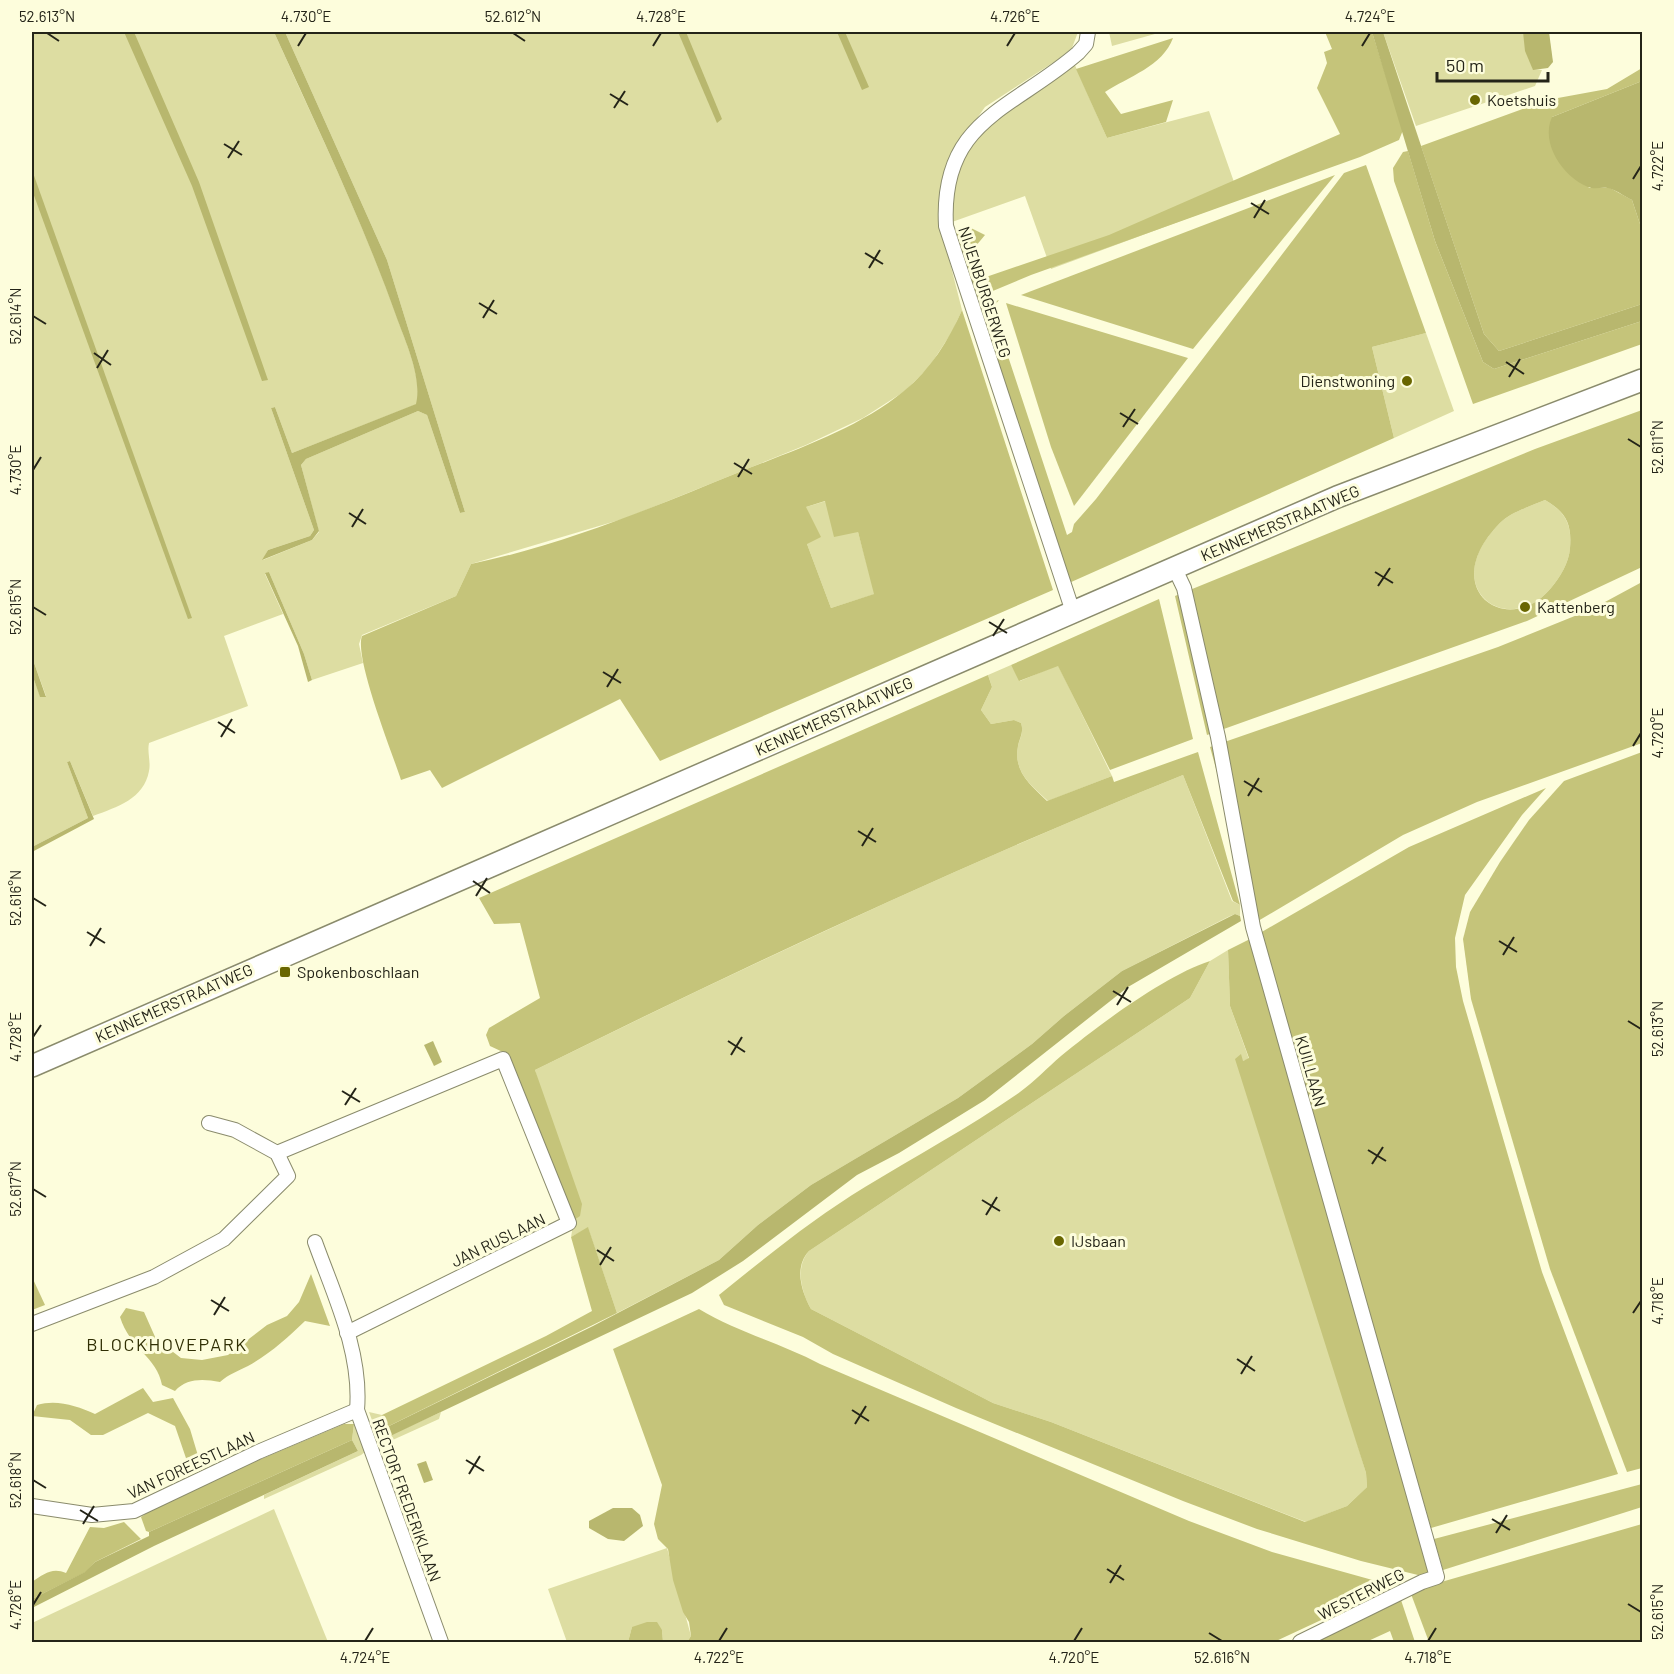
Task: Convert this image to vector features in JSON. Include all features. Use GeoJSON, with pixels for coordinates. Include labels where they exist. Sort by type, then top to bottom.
{"type":"FeatureCollection","features":[{"type":"Feature","properties":{"kind":"main road","name":"KENNEMERSTRAATWEG"},"geometry":{"type":"LineString","coordinates":[[32,1066],[1073,612],[1179,579],[1337,497],[1642,380]]}},
{"type":"Feature","properties":{"kind":"street","name":"NIJENBURGERWEG"},"geometry":{"type":"LineString","coordinates":[[1073,612],[946,225],[945,207],[949,175],[960,148],[970,135],[990,116],[1078,53],[1086,44],[1088,32]]}},
{"type":"Feature","properties":{"kind":"street","name":"KUILLAAN"},"geometry":{"type":"LineString","coordinates":[[1179,579],[1218,737],[1253,927],[1437,1577]]}},
{"type":"Feature","properties":{"kind":"street","name":"JAN RUSLAAN"},"geometry":{"type":"LineString","coordinates":[[277,1153],[503,1059],[569,1223],[347,1333]]}},
{"type":"Feature","properties":{"kind":"street"},"geometry":{"type":"LineString","coordinates":[[32,1324],[154,1277],[224,1239],[288,1176],[277,1153],[235,1130],[209,1123]]}},
{"type":"Feature","properties":{"kind":"street"},"geometry":{"type":"LineString","coordinates":[[315,1242],[347,1333]]}},
{"type":"Feature","properties":{"kind":"street","name":"RECTOR FREDERIKLAAN"},"geometry":{"type":"LineString","coordinates":[[347,1333],[359,1390],[357,1410],[441,1642]]}},
{"type":"Feature","properties":{"kind":"street","name":"VAN FOREESTLAAN"},"geometry":{"type":"LineString","coordinates":[[32,1506],[92,1515],[134,1511],[258,1452],[357,1410]]}},
{"type":"Feature","properties":{"kind":"street","name":"WESTERWEG"},"geometry":{"type":"LineString","coordinates":[[1300,1642],[1422,1582],[1437,1577]]}},
{"type":"Feature","properties":{"kind":"green space"},"geometry":{"type":"Polygon","coordinates":[[[32,32],[274,32],[354,209],[409,349],[417,383],[417,404],[292,453],[275,407],[271,408],[314,530],[310,536],[268,550],[263,560],[312,540],[319,532],[301,465],[306,459],[418,411],[427,415],[460,513],[465,512],[387,260],[285,32],[1078,32],[1072,48],[985,107],[958,145],[947,251],[962,310],[952,332],[929,367],[905,391],[863,418],[806,445],[626,518],[471,564],[456,596],[362,635],[359,644],[363,663],[312,680],[304,654],[269,572],[265,574],[283,614],[224,636],[248,706],[149,743],[149,771],[142,789],[128,801],[93,816],[70,761],[67,762],[88,818],[32,847],[32,674],[40,696],[46,696],[32,657],[32,32]]]}},
{"type":"Feature","properties":{"kind":"green space"},"geometry":{"type":"Polygon","coordinates":[[[1109,32],[1162,32],[1112,46],[1109,32]]]}},
{"type":"Feature","properties":{"kind":"green space"},"geometry":{"type":"Polygon","coordinates":[[[1383,32],[1523,32],[1533,69],[1542,70],[1535,86],[1416,126],[1383,32]]]}},
{"type":"Feature","properties":{"kind":"green space"},"geometry":{"type":"Polygon","coordinates":[[[1074,63],[1107,138],[1209,111],[1240,199],[1051,269],[1025,196],[952,222],[952,203],[960,162],[976,134],[1032,90],[1074,63]]]}},
{"type":"Feature","properties":{"kind":"green space"},"geometry":{"type":"Polygon","coordinates":[[[1426,333],[1454,411],[1394,438],[1372,347],[1426,333]]]}},
{"type":"Feature","properties":{"kind":"green space"},"geometry":{"type":"Polygon","coordinates":[[[1545,500],[1563,514],[1569,526],[1570,548],[1566,564],[1551,588],[1534,603],[1516,609],[1499,607],[1485,599],[1476,586],[1474,568],[1482,547],[1505,519],[1545,500]]]}},
{"type":"Feature","properties":{"kind":"green space"},"geometry":{"type":"Polygon","coordinates":[[[826,501],[858,532],[875,594],[831,608],[807,544],[806,507],[826,501]]]}},
{"type":"Feature","properties":{"kind":"green space"},"geometry":{"type":"Polygon","coordinates":[[[1011,665],[1020,681],[1058,665],[1112,776],[1048,801],[1030,783],[1018,763],[1021,723],[1014,720],[991,724],[981,710],[992,687],[988,675],[1011,665]]]}},
{"type":"Feature","properties":{"kind":"green space"},"geometry":{"type":"Polygon","coordinates":[[[1183,775],[1232,901],[1240,905],[1240,916],[1235,914],[1228,917],[1122,971],[1032,1044],[958,1098],[811,1185],[758,1225],[719,1260],[617,1313],[588,1228],[571,1237],[574,1220],[535,1070],[695,992],[937,880],[1183,775]]]}},
{"type":"Feature","properties":{"kind":"green space","name":"IJsbaan"},"geometry":{"type":"Polygon","coordinates":[[[1228,950],[1230,1006],[1249,1059],[1243,1061],[1366,1473],[1367,1487],[1347,1506],[1306,1522],[1051,1422],[993,1403],[811,1309],[802,1287],[802,1264],[809,1251],[1190,998],[1210,961],[1228,950]]]}},
{"type":"Feature","properties":{"kind":"green space"},"geometry":{"type":"Polygon","coordinates":[[[369,1412],[382,1415],[386,1437],[441,1412],[439,1419],[386,1443],[380,1442],[369,1412]]]}},
{"type":"Feature","properties":{"kind":"green space"},"geometry":{"type":"Polygon","coordinates":[[[354,1424],[365,1452],[264,1499],[264,1495],[358,1451],[352,1440],[354,1424]]]}},
{"type":"Feature","properties":{"kind":"green space"},"geometry":{"type":"Polygon","coordinates":[[[274,1509],[328,1642],[32,1642],[32,1623],[274,1509]]]}},
{"type":"Feature","properties":{"kind":"green space"},"geometry":{"type":"Polygon","coordinates":[[[667,1548],[691,1636],[687,1642],[663,1642],[662,1630],[632,1627],[628,1642],[567,1642],[548,1589],[667,1548]]]}},
{"type":"Feature","properties":{"kind":"shaded area"},"geometry":{"type":"Polygon","coordinates":[[[124,32],[134,32],[199,182],[268,380],[262,381],[192,186],[124,32]]]}},
{"type":"Feature","properties":{"kind":"shaded area"},"geometry":{"type":"Polygon","coordinates":[[[274,32],[285,32],[387,260],[465,512],[460,513],[427,415],[418,411],[306,459],[301,465],[319,531],[312,540],[262,560],[268,550],[310,536],[314,530],[271,408],[275,407],[292,453],[416,404],[417,394],[415,373],[409,351],[370,247],[274,32]]]}},
{"type":"Feature","properties":{"kind":"shaded area"},"geometry":{"type":"Polygon","coordinates":[[[678,32],[686,32],[722,119],[717,123],[678,32]]]}},
{"type":"Feature","properties":{"kind":"shaded area"},"geometry":{"type":"Polygon","coordinates":[[[837,32],[845,32],[869,87],[862,90],[837,32]]]}},
{"type":"Feature","properties":{"kind":"shaded area"},"geometry":{"type":"Polygon","coordinates":[[[1325,32],[1372,32],[1403,130],[1399,140],[1360,157],[1031,275],[976,298],[956,232],[969,227],[985,235],[975,247],[986,277],[1109,235],[1340,134],[1317,88],[1327,63],[1324,52],[1332,49],[1325,32]]]}},
{"type":"Feature","properties":{"kind":"shaded area"},"geometry":{"type":"Polygon","coordinates":[[[1372,32],[1383,32],[1484,334],[1499,351],[1642,304],[1642,321],[1494,369],[1483,362],[1435,241],[1372,32]]]}},
{"type":"Feature","properties":{"kind":"shaded area"},"geometry":{"type":"Polygon","coordinates":[[[1523,32],[1549,32],[1553,62],[1548,68],[1533,70],[1525,51],[1523,32]]]}},
{"type":"Feature","properties":{"kind":"shaded area"},"geometry":{"type":"Polygon","coordinates":[[[1173,38],[1168,48],[1153,63],[1105,92],[1121,114],[1173,100],[1166,122],[1107,138],[1076,69],[1173,38]]]}},
{"type":"Feature","properties":{"kind":"shaded area"},"geometry":{"type":"Polygon","coordinates":[[[1642,68],[1642,81],[1552,117],[1589,188],[1610,188],[1632,200],[1642,230],[1642,304],[1499,351],[1484,334],[1421,146],[1547,100],[1607,89],[1642,68]]]}},
{"type":"Feature","properties":{"kind":"shaded area"},"geometry":{"type":"Polygon","coordinates":[[[1642,81],[1642,230],[1632,200],[1611,189],[1591,188],[1570,176],[1556,158],[1549,138],[1549,127],[1552,117],[1642,81]]]}},
{"type":"Feature","properties":{"kind":"shaded area"},"geometry":{"type":"Polygon","coordinates":[[[1408,151],[1435,241],[1483,362],[1494,369],[1642,321],[1642,344],[1473,404],[1394,181],[1393,168],[1403,152],[1408,151]]]}},
{"type":"Feature","properties":{"kind":"shaded area"},"geometry":{"type":"Polygon","coordinates":[[[1366,165],[1426,333],[1372,347],[1394,438],[1069,583],[987,339],[998,326],[1067,535],[1072,532],[1074,524],[1096,499],[1344,173],[1366,165]]]}},
{"type":"Feature","properties":{"kind":"shaded area"},"geometry":{"type":"Polygon","coordinates":[[[32,170],[192,618],[188,619],[32,190],[32,170]]]}},
{"type":"Feature","properties":{"kind":"shaded area"},"geometry":{"type":"Polygon","coordinates":[[[1335,175],[1193,349],[1021,295],[1335,175]]]}},
{"type":"Feature","properties":{"kind":"shaded area"},"geometry":{"type":"Polygon","coordinates":[[[999,300],[981,322],[978,308],[999,300]]]}},
{"type":"Feature","properties":{"kind":"shaded area"},"geometry":{"type":"Polygon","coordinates":[[[1006,303],[1188,358],[1074,506],[1051,447],[1006,303]]]}},
{"type":"Feature","properties":{"kind":"shaded area"},"geometry":{"type":"Polygon","coordinates":[[[962,310],[1053,590],[660,761],[620,699],[442,788],[430,770],[401,780],[368,684],[363,664],[362,636],[456,596],[471,564],[539,547],[606,524],[802,447],[866,417],[904,391],[922,374],[938,354],[962,310]],[[825,501],[806,507],[821,537],[807,544],[831,608],[874,594],[858,532],[834,537],[825,501]]]}},
{"type":"Feature","properties":{"kind":"shaded area"},"geometry":{"type":"Polygon","coordinates":[[[1642,410],[1642,567],[1527,621],[1207,735],[1175,596],[1535,449],[1642,410]],[[1545,500],[1521,510],[1500,523],[1482,547],[1474,568],[1476,586],[1485,600],[1499,608],[1516,609],[1534,603],[1551,588],[1564,570],[1570,548],[1569,525],[1563,514],[1545,500]]]}},
{"type":"Feature","properties":{"kind":"shaded area"},"geometry":{"type":"Polygon","coordinates":[[[269,572],[304,654],[312,680],[308,682],[298,646],[265,573],[269,572]]]}},
{"type":"Feature","properties":{"kind":"shaded area"},"geometry":{"type":"Polygon","coordinates":[[[1642,582],[1642,743],[1477,802],[1403,835],[1258,921],[1210,747],[1498,647],[1592,609],[1642,582]]]}},
{"type":"Feature","properties":{"kind":"shaded area"},"geometry":{"type":"Polygon","coordinates":[[[1159,599],[1193,739],[1110,770],[1058,666],[1019,681],[1011,665],[1159,599]]]}},
{"type":"Feature","properties":{"kind":"shaded area"},"geometry":{"type":"Polygon","coordinates":[[[32,657],[46,697],[40,697],[32,674],[32,657]]]}},
{"type":"Feature","properties":{"kind":"shaded area"},"geometry":{"type":"Polygon","coordinates":[[[988,675],[992,687],[981,710],[991,724],[1014,720],[1021,723],[1018,763],[1025,777],[1047,801],[1112,776],[1114,782],[1198,752],[1240,905],[1233,901],[1183,775],[1019,844],[775,954],[535,1070],[582,1204],[580,1216],[574,1220],[505,1053],[490,1046],[486,1035],[489,1028],[540,998],[520,923],[494,924],[479,898],[988,675]]]}},
{"type":"Feature","properties":{"kind":"shaded area"},"geometry":{"type":"Polygon","coordinates":[[[1642,752],[1642,1468],[1627,1472],[1550,1269],[1471,999],[1463,939],[1470,912],[1500,862],[1529,820],[1564,781],[1642,752]]]}},
{"type":"Feature","properties":{"kind":"shaded area"},"geometry":{"type":"Polygon","coordinates":[[[70,761],[94,819],[32,852],[32,847],[88,818],[67,762],[70,761]]]}},
{"type":"Feature","properties":{"kind":"shaded area"},"geometry":{"type":"Polygon","coordinates":[[[1546,788],[1522,815],[1465,895],[1455,938],[1456,967],[1463,1001],[1542,1272],[1618,1474],[1431,1528],[1260,933],[1409,847],[1546,788]]]}},
{"type":"Feature","properties":{"kind":"shaded area"},"geometry":{"type":"Polygon","coordinates":[[[1235,914],[1240,916],[1241,921],[1128,987],[985,1100],[899,1153],[857,1175],[743,1261],[692,1293],[386,1438],[385,1428],[593,1326],[719,1260],[758,1225],[811,1185],[958,1098],[1032,1044],[1122,971],[1235,914]]]}},
{"type":"Feature","properties":{"kind":"shaded area"},"geometry":{"type":"Polygon","coordinates":[[[1250,939],[1420,1536],[1429,1573],[1422,1576],[1361,1561],[1257,1529],[1183,1501],[956,1408],[833,1354],[803,1337],[724,1305],[719,1295],[827,1212],[1020,1092],[1076,1044],[1133,1002],[1173,978],[1210,961],[1190,998],[809,1251],[804,1257],[800,1272],[804,1295],[811,1309],[993,1403],[1051,1422],[1305,1522],[1347,1506],[1367,1487],[1366,1473],[1235,1059],[1241,1054],[1243,1061],[1249,1058],[1230,1006],[1228,950],[1250,939]]]}},
{"type":"Feature","properties":{"kind":"shaded area"},"geometry":{"type":"Polygon","coordinates":[[[433,1041],[442,1062],[434,1066],[424,1045],[433,1041]]]}},
{"type":"Feature","properties":{"kind":"shaded area"},"geometry":{"type":"Polygon","coordinates":[[[588,1227],[617,1313],[385,1428],[382,1415],[546,1336],[592,1311],[571,1237],[588,1227]]]}},
{"type":"Feature","properties":{"kind":"shaded area"},"geometry":{"type":"Polygon","coordinates":[[[311,1274],[330,1326],[305,1321],[264,1356],[220,1382],[196,1380],[175,1391],[162,1385],[155,1367],[130,1337],[120,1317],[126,1308],[144,1312],[156,1339],[181,1358],[202,1360],[228,1355],[267,1325],[287,1316],[299,1302],[311,1274]]]}},
{"type":"Feature","properties":{"kind":"shaded area"},"geometry":{"type":"Polygon","coordinates":[[[32,1277],[45,1305],[32,1310],[32,1277]]]}},
{"type":"Feature","properties":{"kind":"shaded area"},"geometry":{"type":"Polygon","coordinates":[[[699,1309],[743,1331],[1189,1521],[1272,1552],[1394,1586],[1274,1642],[687,1642],[691,1636],[689,1622],[683,1612],[673,1580],[668,1549],[658,1539],[654,1524],[662,1485],[613,1349],[699,1309]]]}},
{"type":"Feature","properties":{"kind":"shaded area"},"geometry":{"type":"Polygon","coordinates":[[[143,1388],[153,1402],[173,1398],[190,1429],[199,1459],[188,1464],[175,1426],[148,1413],[103,1435],[91,1435],[70,1420],[32,1416],[37,1405],[44,1403],[74,1406],[95,1414],[143,1388]]]}},
{"type":"Feature","properties":{"kind":"shaded area"},"geometry":{"type":"Polygon","coordinates":[[[344,1424],[354,1424],[352,1440],[149,1532],[146,1531],[141,1517],[150,1511],[242,1467],[344,1424]]]}},
{"type":"Feature","properties":{"kind":"shaded area"},"geometry":{"type":"Polygon","coordinates":[[[352,1440],[358,1451],[154,1546],[32,1608],[32,1599],[85,1572],[95,1562],[149,1536],[149,1532],[352,1440]]]}},
{"type":"Feature","properties":{"kind":"shaded area"},"geometry":{"type":"Polygon","coordinates":[[[426,1461],[433,1480],[424,1483],[417,1464],[426,1461]]]}},
{"type":"Feature","properties":{"kind":"shaded area"},"geometry":{"type":"Polygon","coordinates":[[[1642,1484],[1642,1507],[1443,1570],[1434,1539],[1642,1484]]]}},
{"type":"Feature","properties":{"kind":"shaded area"},"geometry":{"type":"Polygon","coordinates":[[[613,1508],[632,1508],[640,1515],[643,1526],[624,1541],[608,1539],[589,1528],[589,1521],[613,1508]]]}},
{"type":"Feature","properties":{"kind":"shaded area"},"geometry":{"type":"Polygon","coordinates":[[[124,1522],[141,1539],[95,1562],[86,1572],[32,1599],[32,1582],[52,1571],[66,1573],[90,1527],[104,1528],[124,1522]]]}},
{"type":"Feature","properties":{"kind":"shaded area"},"geometry":{"type":"Polygon","coordinates":[[[1642,1524],[1642,1642],[1429,1642],[1411,1594],[1424,1587],[1642,1524]]]}},
{"type":"Feature","properties":{"kind":"shaded area"},"geometry":{"type":"Polygon","coordinates":[[[1401,1600],[1415,1642],[1394,1642],[1390,1631],[1366,1642],[1314,1642],[1401,1600]]]}},
{"type":"Feature","properties":{"kind":"shaded area"},"geometry":{"type":"Polygon","coordinates":[[[647,1622],[657,1622],[662,1630],[663,1642],[628,1642],[632,1627],[647,1622]]]}},
{"type":"Feature","properties":{"kind":"place","name":"Koetshuis"},"geometry":{"type":"Point","coordinates":[1475,100]}},
{"type":"Feature","properties":{"kind":"place","name":"Dienstwoning"},"geometry":{"type":"Point","coordinates":[1407,381]}},
{"type":"Feature","properties":{"kind":"place","name":"Kattenberg"},"geometry":{"type":"Point","coordinates":[1525,607]}},
{"type":"Feature","properties":{"kind":"place","name":"Spokenboschlaan"},"geometry":{"type":"Point","coordinates":[285,972]}},
{"type":"Feature","properties":{"kind":"place","name":"IJsbaan"},"geometry":{"type":"Point","coordinates":[1059,1241]}},
{"type":"Feature","properties":{"kind":"district","name":"BLOCKHOVEPARK"},"geometry":{"type":"Point","coordinates":[167,1345]}}]}
